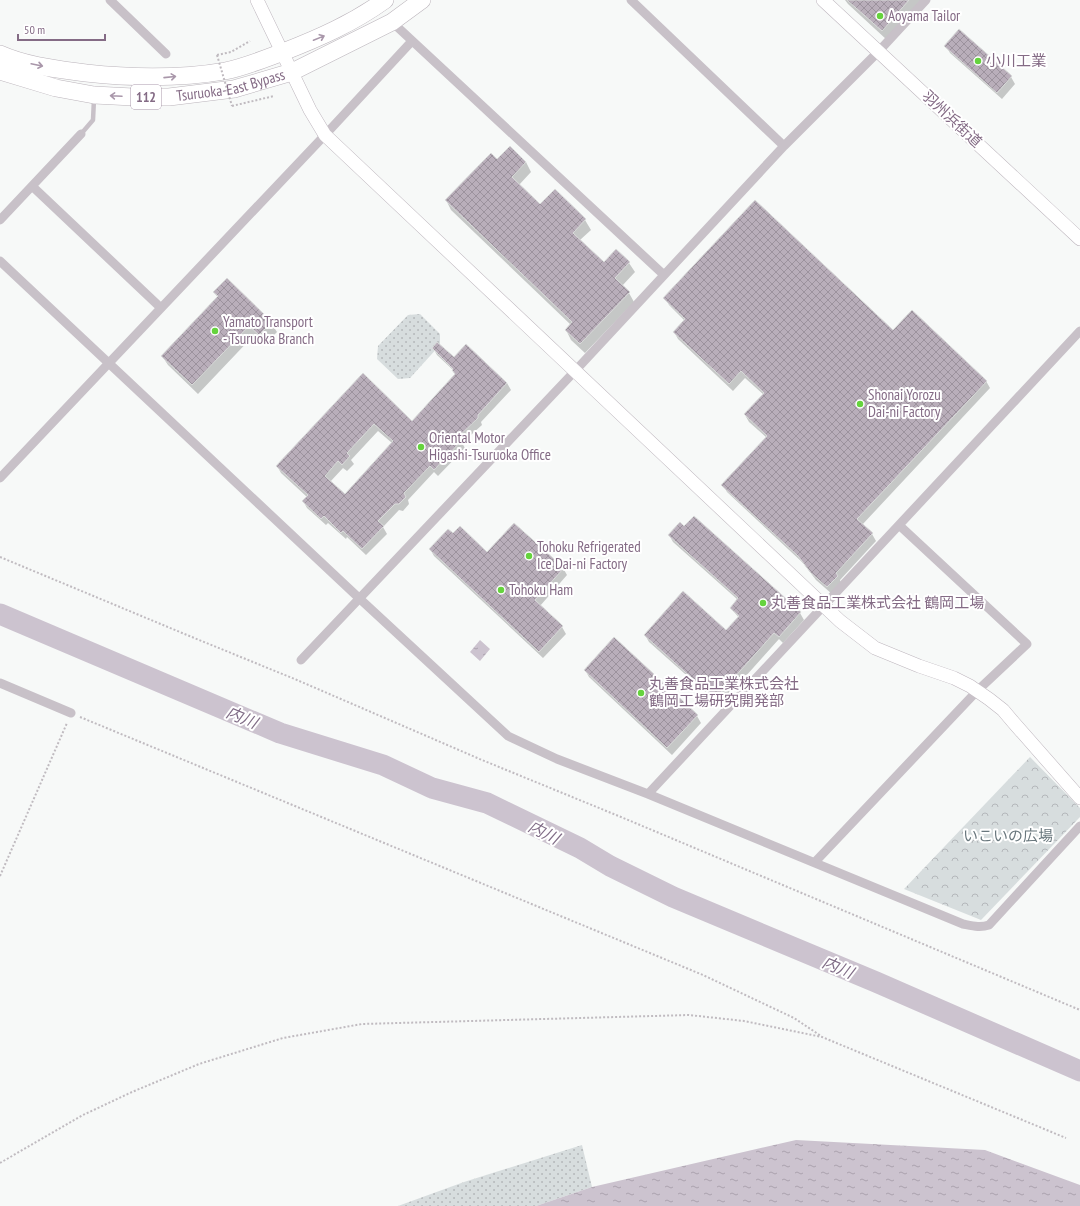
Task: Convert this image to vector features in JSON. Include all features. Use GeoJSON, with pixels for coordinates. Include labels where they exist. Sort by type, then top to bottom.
{"type":"FeatureCollection","features":[{"type":"Feature","properties":{"kind":"highway","name":"Tsuruoka-East Bypass"},"geometry":{"type":"LineString","coordinates":[[0,54],[29,63],[58,69],[103,75],[163,77],[225,71],[257,62],[324,36],[349,23],[385,0]]}},
{"type":"Feature","properties":{"kind":"highway","name":"Tsuruoka-East Bypass"},"geometry":{"type":"LineString","coordinates":[[0,71],[56,88],[94,95],[169,97],[234,89],[292,72],[392,22],[422,0]]}},
{"type":"Feature","properties":{"kind":"street"},"geometry":{"type":"LineString","coordinates":[[110,0],[166,54]]}},
{"type":"Feature","properties":{"kind":"street"},"geometry":{"type":"LineString","coordinates":[[257,0],[310,110],[325,135],[840,621],[875,648],[919,666],[954,678],[977,691],[1003,710],[1080,798]]}},
{"type":"Feature","properties":{"kind":"street"},"geometry":{"type":"LineString","coordinates":[[631,0],[784,146]]}},
{"type":"Feature","properties":{"kind":"street","name":"羽州浜街道"},"geometry":{"type":"LineString","coordinates":[[823,0],[1080,239]]}},
{"type":"Feature","properties":{"kind":"street"},"geometry":{"type":"LineString","coordinates":[[301,660],[575,371],[784,146],[926,0]]}},
{"type":"Feature","properties":{"kind":"street"},"geometry":{"type":"LineString","coordinates":[[392,22],[664,275]]}},
{"type":"Feature","properties":{"kind":"street"},"geometry":{"type":"LineString","coordinates":[[0,478],[412,41]]}},
{"type":"Feature","properties":{"kind":"street"},"geometry":{"type":"LineString","coordinates":[[0,220],[82,134]]}},
{"type":"Feature","properties":{"kind":"street"},"geometry":{"type":"LineString","coordinates":[[32,186],[161,308]]}},
{"type":"Feature","properties":{"kind":"street"},"geometry":{"type":"LineString","coordinates":[[0,261],[508,736],[557,759],[648,794],[963,924],[975,927],[989,925],[1080,826]]}},
{"type":"Feature","properties":{"kind":"street"},"geometry":{"type":"LineString","coordinates":[[648,794],[1080,331]]}},
{"type":"Feature","properties":{"kind":"street"},"geometry":{"type":"LineString","coordinates":[[815,862],[977,691],[1027,644],[898,525]]}},
{"type":"Feature","properties":{"kind":"street"},"geometry":{"type":"LineString","coordinates":[[0,683],[71,713]]}},
{"type":"Feature","properties":{"kind":"lane"},"geometry":{"type":"LineString","coordinates":[[82,134],[93,120],[94,95]]}},
{"type":"Feature","properties":{"kind":"path"},"geometry":{"type":"LineString","coordinates":[[250,41],[231,52],[217,55],[232,106],[274,96]]}},
{"type":"Feature","properties":{"kind":"path"},"geometry":{"type":"LineString","coordinates":[[0,557],[298,680],[482,760],[1080,1010]]}},
{"type":"Feature","properties":{"kind":"path"},"geometry":{"type":"LineString","coordinates":[[0,876],[71,713],[703,975],[794,1018],[822,1037]]}},
{"type":"Feature","properties":{"kind":"path"},"geometry":{"type":"LineString","coordinates":[[0,1163],[84,1115],[132,1092],[199,1064],[283,1038],[362,1024],[689,1015],[744,1021],[822,1037],[1066,1138]]}},
{"type":"Feature","properties":{"kind":"green space"},"geometry":{"type":"Polygon","coordinates":[[[420,314],[440,334],[440,345],[410,378],[398,379],[377,359],[378,346],[408,315],[420,314]]]}},
{"type":"Feature","properties":{"kind":"green space","name":"いこいの広場"},"geometry":{"type":"Polygon","coordinates":[[[1030,757],[1080,808],[1080,817],[981,920],[904,889],[1030,757]]]}},
{"type":"Feature","properties":{"kind":"green space"},"geometry":{"type":"Polygon","coordinates":[[[582,1145],[592,1187],[536,1206],[398,1206],[464,1182],[582,1145]]]}},
{"type":"Feature","properties":{"kind":"water"},"geometry":{"type":"Polygon","coordinates":[[[480,640],[490,649],[480,661],[470,652],[480,640]]]}},
{"type":"Feature","properties":{"kind":"water"},"geometry":{"type":"Polygon","coordinates":[[[796,1140],[985,1150],[1080,1185],[1080,1206],[536,1206],[592,1187],[796,1140]]]}},
{"type":"Feature","properties":{"kind":"building","name":"Aoyama Tailor"},"geometry":{"type":"Polygon","coordinates":[[[847,0],[909,0],[882,31],[847,0]]]}},
{"type":"Feature","properties":{"kind":"building","name":"小川工業"},"geometry":{"type":"Polygon","coordinates":[[[959,29],[1012,76],[997,93],[944,46],[959,29]]]}},
{"type":"Feature","properties":{"kind":"building"},"geometry":{"type":"Polygon","coordinates":[[[510,146],[526,162],[512,177],[540,204],[555,189],[586,219],[573,233],[604,262],[616,249],[630,262],[615,278],[630,292],[580,344],[565,330],[572,322],[445,200],[491,153],[497,159],[510,146]]]}},
{"type":"Feature","properties":{"kind":"building","name":"Shonai Yorozu Dai-ni Factory"},"geometry":{"type":"Polygon","coordinates":[[[755,200],[893,330],[912,310],[987,381],[857,519],[873,533],[836,573],[838,576],[827,587],[811,573],[798,556],[721,485],[767,436],[744,414],[764,393],[741,371],[729,384],[673,332],[685,319],[663,298],[755,200]]]}},
{"type":"Feature","properties":{"kind":"building","name":"Yamato Transport - Tsuruoka Branch"},"geometry":{"type":"Polygon","coordinates":[[[227,278],[272,322],[259,335],[249,326],[192,385],[161,356],[218,296],[213,292],[227,278]]]}},
{"type":"Feature","properties":{"kind":"building","name":"Oriental Motor Higashi-Tsuruoka Office"},"geometry":{"type":"Polygon","coordinates":[[[437,342],[454,357],[466,344],[507,383],[478,415],[478,418],[458,437],[462,440],[434,470],[430,466],[404,493],[406,497],[399,504],[395,504],[378,521],[384,526],[362,549],[343,531],[341,533],[324,516],[321,519],[302,501],[308,495],[276,466],[363,373],[412,421],[455,374],[452,370],[453,369],[432,348],[437,342]],[[374,424],[347,453],[350,456],[342,465],[338,461],[325,476],[345,494],[393,441],[374,424]]]}},
{"type":"Feature","properties":{"kind":"building","name":"丸善食品工業株式会社 鶴岡工場"},"geometry":{"type":"Polygon","coordinates":[[[694,516],[801,612],[779,637],[774,633],[715,699],[644,635],[683,591],[726,630],[739,616],[730,608],[738,598],[668,535],[680,522],[684,526],[694,516]]]}},
{"type":"Feature","properties":{"kind":"building","name":"Tohoku Ham"},"geometry":{"type":"Polygon","coordinates":[[[514,523],[564,568],[535,600],[563,626],[539,652],[429,549],[448,529],[453,533],[460,526],[487,552],[514,523]]]}},
{"type":"Feature","properties":{"kind":"building","name":"丸善食品工業株式会社 鶴岡工場研究開発部"},"geometry":{"type":"Polygon","coordinates":[[[614,637],[698,715],[667,748],[584,670],[614,637]]]}},
{"type":"Feature","properties":{"kind":"waterway","name":"内川"},"geometry":{"type":"LineString","coordinates":[[0,614],[280,733],[383,765],[432,788],[487,803],[580,848],[610,866],[673,897],[876,982],[1080,1071]]}},
{"type":"Feature","properties":{"kind":"place","name":"Aoyama Tailor"},"geometry":{"type":"Point","coordinates":[880,16]}},
{"type":"Feature","properties":{"kind":"place","name":"小川工業"},"geometry":{"type":"Point","coordinates":[978,61]}},
{"type":"Feature","properties":{"kind":"place","name":"Yamato Transport - Tsuruoka Branch"},"geometry":{"type":"Point","coordinates":[215,331]}},
{"type":"Feature","properties":{"kind":"place","name":"Shonai Yorozu Dai-ni Factory"},"geometry":{"type":"Point","coordinates":[860,404]}},
{"type":"Feature","properties":{"kind":"place","name":"Oriental Motor Higashi-Tsuruoka Office"},"geometry":{"type":"Point","coordinates":[421,447]}},
{"type":"Feature","properties":{"kind":"place","name":"Tohoku Refrigerated Ice Dai-ni Factory"},"geometry":{"type":"Point","coordinates":[529,556]}},
{"type":"Feature","properties":{"kind":"place","name":"Tohoku Ham"},"geometry":{"type":"Point","coordinates":[501,590]}},
{"type":"Feature","properties":{"kind":"place","name":"丸善食品工業株式会社 鶴岡工場"},"geometry":{"type":"Point","coordinates":[763,603]}},
{"type":"Feature","properties":{"kind":"place","name":"丸善食品工業株式会社 鶴岡工場研究開発部"},"geometry":{"type":"Point","coordinates":[641,693]}}]}
